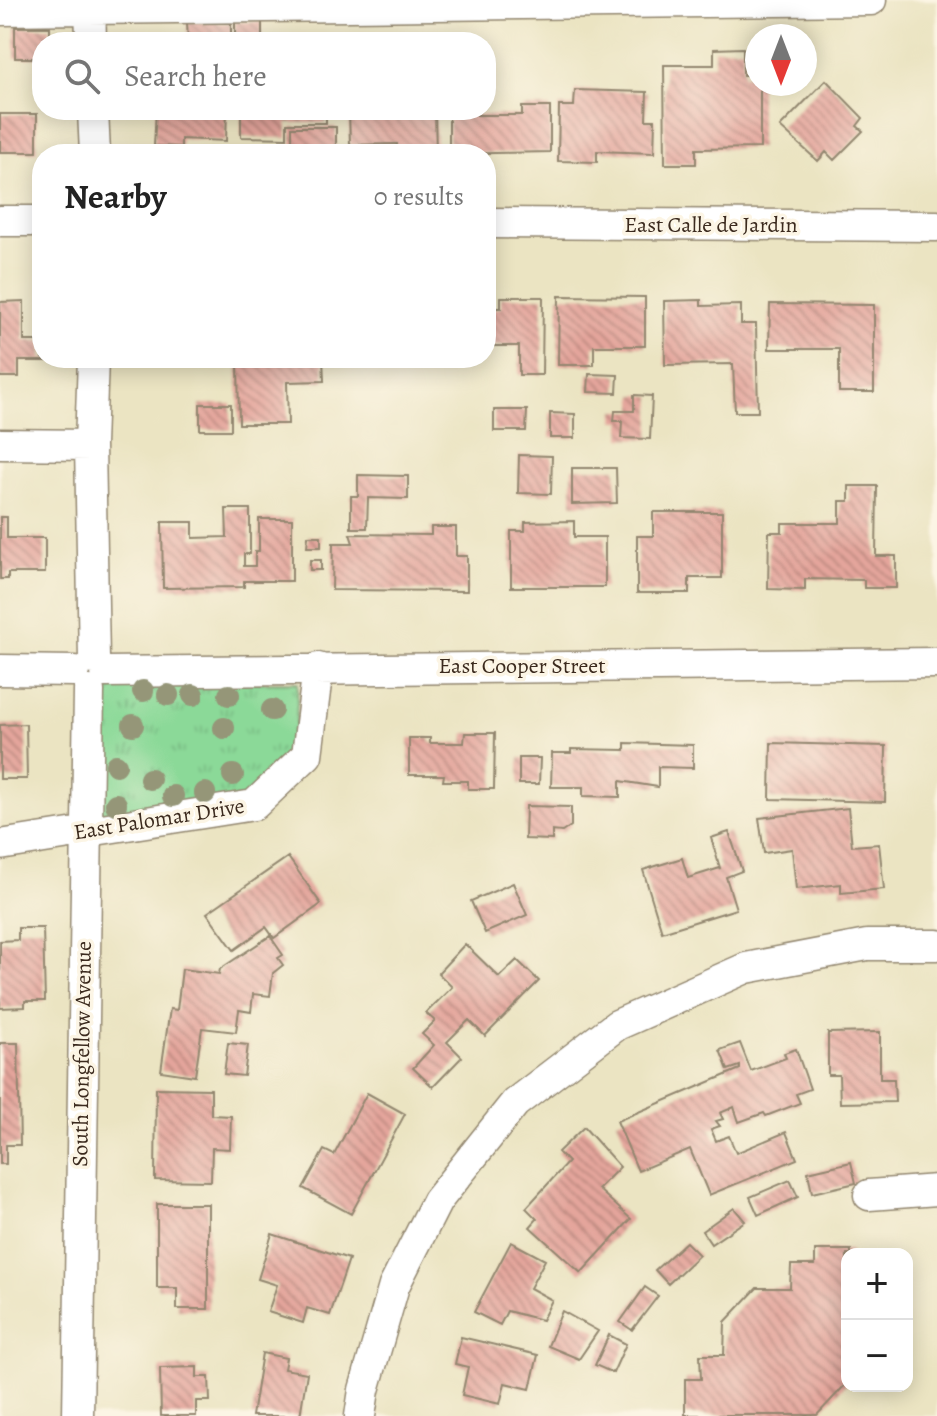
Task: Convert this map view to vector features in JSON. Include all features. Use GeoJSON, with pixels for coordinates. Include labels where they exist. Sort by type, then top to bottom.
{"type":"FeatureCollection","features":[{"type":"Feature","properties":{"kind":"street"},"geometry":{"type":"LineString","coordinates":[[0,10],[90,5],[871,0]]}},
{"type":"Feature","properties":{"kind":"street"},"geometry":{"type":"LineString","coordinates":[[90,5],[91,32]]}},
{"type":"Feature","properties":{"kind":"street"},"geometry":{"type":"LineString","coordinates":[[93,120],[95,144]]}},
{"type":"Feature","properties":{"kind":"street"},"geometry":{"type":"LineString","coordinates":[[0,221],[32,221]]}},
{"type":"Feature","properties":{"kind":"street","name":"East Calle de Jardin"},"geometry":{"type":"LineString","coordinates":[[496,223],[937,226]]}},
{"type":"Feature","properties":{"kind":"street","name":"South Longfellow Avenue"},"geometry":{"type":"LineString","coordinates":[[78,1416],[93,368]]}},
{"type":"Feature","properties":{"kind":"street"},"geometry":{"type":"LineString","coordinates":[[0,444],[90,445]]}},
{"type":"Feature","properties":{"kind":"street","name":"East Cooper Street"},"geometry":{"type":"LineString","coordinates":[[0,670],[90,673],[937,663]]}},
{"type":"Feature","properties":{"kind":"street","name":"East Palomar Drive"},"geometry":{"type":"LineString","coordinates":[[0,845],[254,805],[307,755],[318,668]]}},
{"type":"Feature","properties":{"kind":"street"},"geometry":{"type":"LineString","coordinates":[[360,1416],[364,1390],[394,1286],[437,1201],[515,1103],[617,1025],[746,968],[867,945],[937,945]]}},
{"type":"Feature","properties":{"kind":"street"},"geometry":{"type":"LineString","coordinates":[[869,1195],[937,1190]]}},
{"type":"Feature","properties":{"kind":"green space"},"geometry":{"type":"Polygon","coordinates":[[[298,682],[295,753],[248,798],[93,823],[94,683],[298,682]]]}},
{"type":"Feature","properties":{"kind":"building"},"geometry":{"type":"Polygon","coordinates":[[[187,22],[231,23],[231,32],[188,32],[187,22]]]}},
{"type":"Feature","properties":{"kind":"building"},"geometry":{"type":"Polygon","coordinates":[[[235,22],[262,22],[262,32],[235,32],[235,22]]]}},
{"type":"Feature","properties":{"kind":"building"},"geometry":{"type":"Polygon","coordinates":[[[15,27],[50,27],[50,32],[32,32],[32,58],[15,58],[15,27]]]}},
{"type":"Feature","properties":{"kind":"building"},"geometry":{"type":"Polygon","coordinates":[[[743,48],[745,96],[760,96],[760,148],[696,149],[696,164],[665,164],[664,65],[714,65],[714,49],[743,48]]]}},
{"type":"Feature","properties":{"kind":"building"},"geometry":{"type":"Polygon","coordinates":[[[826,80],[863,118],[857,126],[863,131],[834,160],[826,152],[818,161],[780,127],[810,96],[817,96],[817,89],[826,80]]]}},
{"type":"Feature","properties":{"kind":"building"},"geometry":{"type":"Polygon","coordinates":[[[575,90],[647,92],[646,120],[655,120],[654,153],[597,151],[597,162],[558,161],[559,106],[574,106],[575,90]]]}},
{"type":"Feature","properties":{"kind":"building"},"geometry":{"type":"Polygon","coordinates":[[[522,107],[550,107],[550,152],[496,153],[496,144],[449,144],[449,120],[496,120],[496,115],[522,115],[522,107]]]}},
{"type":"Feature","properties":{"kind":"building"},"geometry":{"type":"Polygon","coordinates":[[[0,114],[32,114],[32,120],[37,120],[37,144],[32,144],[32,152],[0,152],[0,114]]]}},
{"type":"Feature","properties":{"kind":"building"},"geometry":{"type":"Polygon","coordinates":[[[155,120],[227,120],[226,141],[181,139],[181,144],[154,144],[155,120]]]}},
{"type":"Feature","properties":{"kind":"building"},"geometry":{"type":"Polygon","coordinates":[[[241,120],[326,120],[326,123],[287,123],[287,138],[241,137],[241,120]]]}},
{"type":"Feature","properties":{"kind":"building"},"geometry":{"type":"Polygon","coordinates":[[[349,120],[435,120],[436,144],[350,144],[349,120]]]}},
{"type":"Feature","properties":{"kind":"building"},"geometry":{"type":"Polygon","coordinates":[[[292,127],[336,127],[336,144],[292,144],[292,127]]]}},
{"type":"Feature","properties":{"kind":"building"},"geometry":{"type":"Polygon","coordinates":[[[559,296],[645,297],[645,346],[594,346],[594,365],[558,365],[559,296]]]}},
{"type":"Feature","properties":{"kind":"building"},"geometry":{"type":"Polygon","coordinates":[[[501,297],[543,297],[542,375],[519,375],[519,346],[496,346],[496,308],[501,308],[501,297]]]}},
{"type":"Feature","properties":{"kind":"building"},"geometry":{"type":"Polygon","coordinates":[[[701,300],[701,306],[741,305],[741,324],[756,324],[758,412],[735,412],[733,364],[665,365],[664,301],[701,300]]]}},
{"type":"Feature","properties":{"kind":"building"},"geometry":{"type":"Polygon","coordinates":[[[24,301],[24,341],[32,341],[32,361],[19,361],[19,377],[0,377],[0,302],[24,301]]]}},
{"type":"Feature","properties":{"kind":"building"},"geometry":{"type":"Polygon","coordinates":[[[770,304],[874,305],[874,392],[839,392],[839,349],[769,349],[770,304]]]}},
{"type":"Feature","properties":{"kind":"building"},"geometry":{"type":"Polygon","coordinates":[[[238,368],[323,368],[324,381],[287,382],[288,424],[239,424],[238,368]]]}},
{"type":"Feature","properties":{"kind":"building"},"geometry":{"type":"Polygon","coordinates":[[[589,374],[618,375],[617,393],[588,392],[589,374]]]}},
{"type":"Feature","properties":{"kind":"building"},"geometry":{"type":"Polygon","coordinates":[[[634,395],[652,396],[650,439],[621,438],[622,421],[614,421],[615,411],[634,411],[634,395]]]}},
{"type":"Feature","properties":{"kind":"building"},"geometry":{"type":"Polygon","coordinates":[[[200,404],[231,404],[231,430],[200,430],[200,404]]]}},
{"type":"Feature","properties":{"kind":"building"},"geometry":{"type":"Polygon","coordinates":[[[494,410],[527,410],[526,431],[494,431],[494,410]]]}},
{"type":"Feature","properties":{"kind":"building"},"geometry":{"type":"Polygon","coordinates":[[[550,413],[575,414],[575,438],[550,438],[550,413]]]}},
{"type":"Feature","properties":{"kind":"building"},"geometry":{"type":"Polygon","coordinates":[[[519,455],[552,456],[551,494],[518,493],[519,455]]]}},
{"type":"Feature","properties":{"kind":"building"},"geometry":{"type":"Polygon","coordinates":[[[572,468],[616,468],[617,503],[572,504],[572,468]]]}},
{"type":"Feature","properties":{"kind":"building"},"geometry":{"type":"Polygon","coordinates":[[[358,475],[408,476],[408,499],[368,498],[367,528],[351,528],[351,496],[358,496],[358,475]]]}},
{"type":"Feature","properties":{"kind":"building"},"geometry":{"type":"Polygon","coordinates":[[[849,486],[877,486],[876,556],[896,556],[896,588],[864,588],[864,580],[805,579],[805,590],[768,589],[769,532],[782,532],[782,523],[840,523],[840,501],[849,501],[849,486]]]}},
{"type":"Feature","properties":{"kind":"building"},"geometry":{"type":"Polygon","coordinates":[[[226,509],[250,509],[250,554],[244,554],[244,566],[255,566],[255,551],[259,551],[259,519],[292,519],[292,581],[244,581],[244,587],[163,588],[162,522],[193,522],[193,538],[227,537],[226,509]]]}},
{"type":"Feature","properties":{"kind":"building"},"geometry":{"type":"Polygon","coordinates":[[[653,512],[722,512],[722,578],[689,578],[689,593],[637,593],[637,536],[653,536],[653,512]]]}},
{"type":"Feature","properties":{"kind":"building"},"geometry":{"type":"Polygon","coordinates":[[[0,517],[7,517],[7,538],[45,538],[45,573],[8,573],[8,579],[0,579],[0,517]]]}},
{"type":"Feature","properties":{"kind":"building"},"geometry":{"type":"Polygon","coordinates":[[[574,521],[574,537],[605,537],[605,587],[511,587],[511,531],[525,531],[525,522],[574,521]]]}},
{"type":"Feature","properties":{"kind":"building"},"geometry":{"type":"Polygon","coordinates":[[[431,527],[456,527],[456,556],[467,556],[467,591],[332,590],[333,543],[353,543],[350,534],[431,535],[431,527]]]}},
{"type":"Feature","properties":{"kind":"building"},"geometry":{"type":"Polygon","coordinates":[[[308,536],[321,536],[321,547],[307,547],[308,536]]]}},
{"type":"Feature","properties":{"kind":"building"},"geometry":{"type":"Polygon","coordinates":[[[310,560],[321,560],[321,570],[310,570],[310,560]]]}},
{"type":"Feature","properties":{"kind":"building"},"geometry":{"type":"Polygon","coordinates":[[[26,724],[27,779],[0,779],[0,725],[26,724]]]}},
{"type":"Feature","properties":{"kind":"building"},"geometry":{"type":"Polygon","coordinates":[[[465,733],[495,733],[494,789],[468,789],[468,781],[443,781],[444,775],[409,775],[409,738],[430,738],[430,743],[464,743],[465,733]]]}},
{"type":"Feature","properties":{"kind":"building"},"geometry":{"type":"Polygon","coordinates":[[[625,743],[693,745],[693,768],[658,767],[658,787],[620,781],[620,797],[583,796],[583,787],[551,787],[552,753],[571,753],[571,749],[625,750],[625,743]]]}},
{"type":"Feature","properties":{"kind":"building"},"geometry":{"type":"Polygon","coordinates":[[[771,743],[886,746],[885,802],[770,799],[771,743]]]}},
{"type":"Feature","properties":{"kind":"building"},"geometry":{"type":"Polygon","coordinates":[[[519,758],[540,758],[539,784],[519,784],[519,758]]]}},
{"type":"Feature","properties":{"kind":"building"},"geometry":{"type":"Polygon","coordinates":[[[526,806],[571,807],[571,826],[562,832],[552,831],[552,840],[525,839],[526,806]]]}},
{"type":"Feature","properties":{"kind":"building"},"geometry":{"type":"Polygon","coordinates":[[[848,808],[852,846],[879,844],[884,889],[841,893],[841,884],[796,889],[792,849],[764,853],[759,818],[848,808]]]}},
{"type":"Feature","properties":{"kind":"building"},"geometry":{"type":"Polygon","coordinates":[[[729,832],[742,871],[726,877],[736,909],[662,932],[643,870],[682,858],[688,878],[720,868],[711,838],[729,832]]]}},
{"type":"Feature","properties":{"kind":"building"},"geometry":{"type":"Polygon","coordinates":[[[288,857],[321,904],[274,938],[266,927],[234,950],[207,913],[288,857]]]}},
{"type":"Feature","properties":{"kind":"building"},"geometry":{"type":"Polygon","coordinates":[[[513,883],[527,915],[485,933],[471,901],[513,883]]]}},
{"type":"Feature","properties":{"kind":"building"},"geometry":{"type":"Polygon","coordinates":[[[18,928],[43,928],[45,1001],[25,1001],[25,1007],[0,1008],[0,941],[18,940],[18,928]]]}},
{"type":"Feature","properties":{"kind":"building"},"geometry":{"type":"Polygon","coordinates":[[[270,936],[283,955],[278,958],[283,965],[273,973],[270,996],[253,994],[251,1012],[239,1010],[236,1032],[202,1028],[195,1076],[161,1071],[170,1009],[177,1010],[182,969],[219,974],[220,969],[270,936]]]}},
{"type":"Feature","properties":{"kind":"building"},"geometry":{"type":"Polygon","coordinates":[[[465,944],[499,977],[517,960],[539,981],[485,1036],[469,1020],[447,1042],[462,1057],[433,1087],[413,1068],[434,1045],[422,1034],[435,1021],[426,1013],[452,987],[438,973],[465,944]]]}},
{"type":"Feature","properties":{"kind":"building"},"geometry":{"type":"Polygon","coordinates":[[[880,1032],[880,1079],[894,1079],[895,1102],[840,1103],[839,1075],[828,1075],[828,1033],[880,1032]]]}},
{"type":"Feature","properties":{"kind":"building"},"geometry":{"type":"Polygon","coordinates":[[[0,1043],[18,1043],[20,1145],[6,1145],[6,1164],[0,1164],[0,1043]]]}},
{"type":"Feature","properties":{"kind":"building"},"geometry":{"type":"Polygon","coordinates":[[[228,1043],[248,1045],[244,1076],[224,1074],[228,1043]]]}},
{"type":"Feature","properties":{"kind":"building"},"geometry":{"type":"Polygon","coordinates":[[[740,1043],[751,1071],[786,1058],[784,1053],[796,1049],[810,1089],[796,1094],[800,1103],[766,1116],[764,1113],[739,1122],[734,1107],[720,1113],[723,1119],[716,1121],[720,1126],[711,1129],[716,1141],[729,1136],[736,1153],[786,1132],[797,1159],[709,1195],[690,1149],[638,1171],[617,1121],[740,1069],[740,1066],[728,1070],[720,1050],[740,1043]]]}},
{"type":"Feature","properties":{"kind":"building"},"geometry":{"type":"Polygon","coordinates":[[[156,1088],[211,1089],[211,1115],[231,1116],[230,1149],[212,1148],[211,1181],[155,1180],[156,1088]]]}},
{"type":"Feature","properties":{"kind":"building"},"geometry":{"type":"Polygon","coordinates":[[[367,1093],[405,1114],[351,1214],[303,1188],[324,1150],[334,1155],[367,1093]]]}},
{"type":"Feature","properties":{"kind":"building"},"geometry":{"type":"Polygon","coordinates":[[[584,1127],[620,1167],[598,1189],[631,1219],[581,1273],[530,1227],[537,1219],[526,1208],[568,1162],[558,1152],[584,1127]]]}},
{"type":"Feature","properties":{"kind":"building"},"geometry":{"type":"Polygon","coordinates":[[[851,1162],[856,1183],[812,1193],[808,1172],[851,1162]]]}},
{"type":"Feature","properties":{"kind":"building"},"geometry":{"type":"Polygon","coordinates":[[[790,1180],[798,1197],[758,1215],[750,1197],[790,1180]]]}},
{"type":"Feature","properties":{"kind":"building"},"geometry":{"type":"Polygon","coordinates":[[[157,1204],[208,1204],[208,1309],[177,1309],[177,1288],[157,1288],[157,1204]]]}},
{"type":"Feature","properties":{"kind":"building"},"geometry":{"type":"Polygon","coordinates":[[[734,1208],[745,1221],[711,1244],[702,1231],[734,1208]]]}},
{"type":"Feature","properties":{"kind":"building"},"geometry":{"type":"Polygon","coordinates":[[[272,1234],[349,1259],[330,1315],[307,1308],[303,1323],[268,1312],[277,1285],[258,1279],[272,1234]]]}},
{"type":"Feature","properties":{"kind":"building"},"geometry":{"type":"Polygon","coordinates":[[[511,1242],[545,1260],[530,1288],[552,1300],[542,1320],[507,1311],[500,1325],[474,1312],[511,1242]]]}},
{"type":"Feature","properties":{"kind":"building"},"geometry":{"type":"Polygon","coordinates":[[[686,1242],[699,1255],[668,1284],[655,1270],[686,1242]]]}},
{"type":"Feature","properties":{"kind":"building"},"geometry":{"type":"Polygon","coordinates":[[[815,1250],[841,1250],[841,1389],[817,1415],[685,1415],[685,1379],[701,1379],[700,1355],[724,1355],[725,1322],[757,1288],[790,1288],[791,1265],[815,1265],[815,1250]]]}},
{"type":"Feature","properties":{"kind":"building"},"geometry":{"type":"Polygon","coordinates":[[[645,1287],[658,1296],[632,1330],[620,1322],[645,1287]]]}},
{"type":"Feature","properties":{"kind":"building"},"geometry":{"type":"Polygon","coordinates":[[[562,1311],[598,1331],[579,1359],[548,1346],[562,1311]]]}},
{"type":"Feature","properties":{"kind":"building"},"geometry":{"type":"Polygon","coordinates":[[[609,1335],[626,1344],[613,1373],[595,1365],[609,1335]]]}},
{"type":"Feature","properties":{"kind":"building"},"geometry":{"type":"Polygon","coordinates":[[[461,1337],[538,1355],[530,1389],[505,1383],[500,1404],[462,1395],[468,1367],[455,1364],[461,1337]]]}},
{"type":"Feature","properties":{"kind":"building"},"geometry":{"type":"Polygon","coordinates":[[[262,1353],[286,1358],[284,1369],[307,1373],[300,1416],[252,1416],[262,1353]]]}},
{"type":"Feature","properties":{"kind":"building"},"geometry":{"type":"Polygon","coordinates":[[[197,1367],[197,1377],[209,1377],[210,1401],[196,1401],[196,1416],[161,1416],[160,1368],[197,1367]]]}}]}
